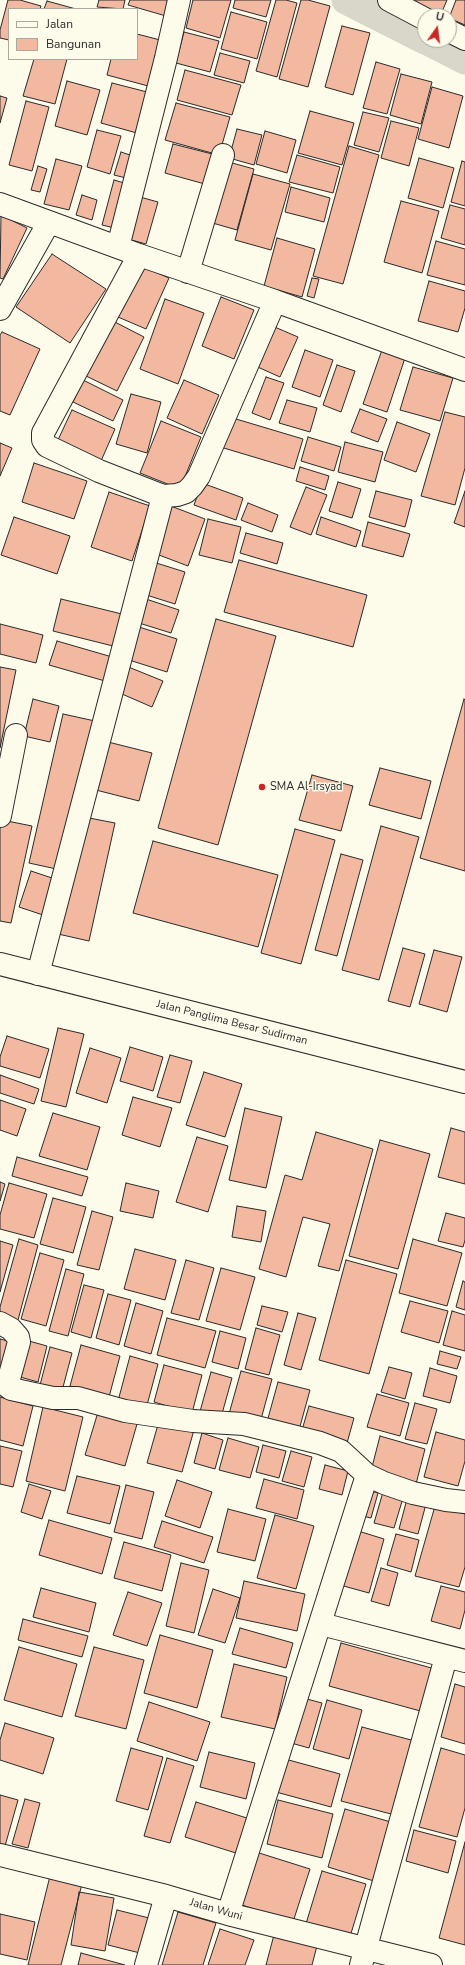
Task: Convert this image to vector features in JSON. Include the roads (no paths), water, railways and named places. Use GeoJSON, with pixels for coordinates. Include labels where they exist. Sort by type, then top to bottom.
{"type":"FeatureCollection","features":[{"type":"Feature","properties":{"kind":"main road"},"geometry":{"type":"LineString","coordinates":[[118,247],[166,58],[179,0]]}},
{"type":"Feature","properties":{"kind":"main road"},"geometry":{"type":"LineString","coordinates":[[389,0],[417,14]]}},
{"type":"Feature","properties":{"kind":"main road"},"geometry":{"type":"LineString","coordinates":[[188,272],[223,155]]}},
{"type":"Feature","properties":{"kind":"main road"},"geometry":{"type":"LineString","coordinates":[[0,204],[139,255],[275,301],[465,370]]}},
{"type":"Feature","properties":{"kind":"main road"},"geometry":{"type":"LineString","coordinates":[[0,310],[49,222]]}},
{"type":"Feature","properties":{"kind":"main road"},"geometry":{"type":"LineString","coordinates":[[139,255],[43,433],[43,440],[47,446],[99,471],[163,496],[177,495],[186,492],[199,476],[275,301]]}},
{"type":"Feature","properties":{"kind":"main road"},"geometry":{"type":"LineString","coordinates":[[38,974],[163,496]]}},
{"type":"Feature","properties":{"kind":"main road"},"geometry":{"type":"LineString","coordinates":[[0,816],[16,735]]}},
{"type":"Feature","properties":{"kind":"main road","name":"Jalan Panglima Besar Sudirman"},"geometry":{"type":"LineString","coordinates":[[0,964],[465,1082]]}},
{"type":"Feature","properties":{"kind":"main road"},"geometry":{"type":"LineString","coordinates":[[0,1323],[11,1329],[18,1337],[19,1342],[7,1386],[11,1389],[53,1398],[78,1398],[125,1411],[193,1421],[244,1424],[320,1443],[341,1451],[367,1475],[384,1483],[413,1493],[446,1500],[465,1502]]}},
{"type":"Feature","properties":{"kind":"main road"},"geometry":{"type":"LineString","coordinates":[[228,1914],[367,1475]]}},
{"type":"Feature","properties":{"kind":"main road"},"geometry":{"type":"LineString","coordinates":[[321,1624],[456,1659],[363,1957]]}},
{"type":"Feature","properties":{"kind":"main road","name":"Jalan Wuni"},"geometry":{"type":"LineString","coordinates":[[0,1855],[166,1896],[363,1957],[431,1965]]}},
{"type":"Feature","properties":{"kind":"main road"},"geometry":{"type":"LineString","coordinates":[[146,1965],[166,1896]]}},
{"type":"Feature","properties":{"kind":"waterway"},"geometry":{"type":"LineString","coordinates":[[346,0],[417,36]]}},
{"type":"Feature","properties":{"kind":"waterway"},"geometry":{"type":"LineString","coordinates":[[442,48],[465,60]]}},
{"type":"Feature","properties":{"kind":"place","name":"SMA Al-Irsyad"},"geometry":{"type":"Point","coordinates":[262,787]}}]}
